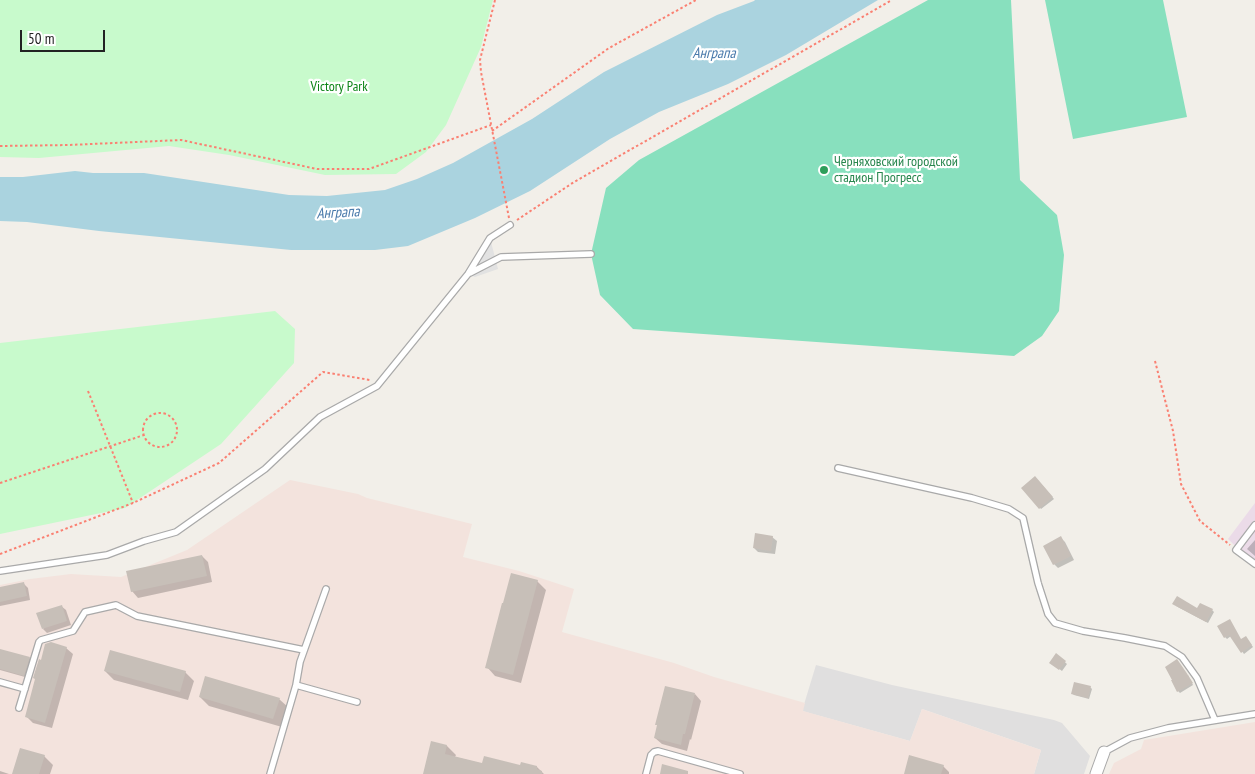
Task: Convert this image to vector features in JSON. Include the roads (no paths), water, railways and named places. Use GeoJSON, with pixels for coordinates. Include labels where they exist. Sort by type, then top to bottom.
{"type":"FeatureCollection","features":[{"type":"Feature","properties":{"kind":"street"},"geometry":{"type":"LineString","coordinates":[[1096,774],[1104,752]]}},
{"type":"Feature","properties":{"kind":"lane"},"geometry":{"type":"LineString","coordinates":[[0,571],[107,555],[144,541],[176,532],[265,469],[320,417],[377,386],[468,274],[490,238],[510,225]]}},
{"type":"Feature","properties":{"kind":"lane"},"geometry":{"type":"LineString","coordinates":[[468,274],[501,257],[591,254]]}},
{"type":"Feature","properties":{"kind":"lane"},"geometry":{"type":"LineString","coordinates":[[838,468],[972,498],[1008,509],[1023,518],[1038,583],[1048,614],[1055,623],[1083,631],[1165,646],[1182,657],[1197,678],[1215,720]]}},
{"type":"Feature","properties":{"kind":"lane"},"geometry":{"type":"LineString","coordinates":[[1255,525],[1236,550],[1255,564]]}},
{"type":"Feature","properties":{"kind":"lane"},"geometry":{"type":"LineString","coordinates":[[270,774],[296,685],[304,650],[326,589]]}},
{"type":"Feature","properties":{"kind":"lane"},"geometry":{"type":"LineString","coordinates":[[19,708],[39,642],[74,631],[86,612],[116,605],[137,616],[304,650]]}},
{"type":"Feature","properties":{"kind":"lane"},"geometry":{"type":"LineString","coordinates":[[0,682],[25,689]]}},
{"type":"Feature","properties":{"kind":"lane"},"geometry":{"type":"LineString","coordinates":[[296,685],[357,702]]}},
{"type":"Feature","properties":{"kind":"lane"},"geometry":{"type":"LineString","coordinates":[[1104,752],[1130,738],[1168,728],[1255,714]]}},
{"type":"Feature","properties":{"kind":"lane"},"geometry":{"type":"LineString","coordinates":[[646,774],[651,755],[658,751],[740,774]]}},
{"type":"Feature","properties":{"kind":"water","name":"Анграпа"},"geometry":{"type":"Polygon","coordinates":[[[755,0],[878,0],[786,55],[728,84],[659,112],[610,139],[530,191],[475,218],[408,246],[375,250],[291,250],[27,222],[0,221],[0,177],[23,177],[75,171],[144,173],[289,195],[327,196],[385,190],[417,179],[453,163],[532,119],[604,72],[717,15],[755,0]]]}},
{"type":"Feature","properties":{"kind":"place","name":"Черняховский городской стадион Прогресс"},"geometry":{"type":"Point","coordinates":[824,170]}},
{"type":"Feature","properties":{"kind":"park label","name":"Victory Park"},"geometry":{"type":"Point","coordinates":[339,87]}}]}
